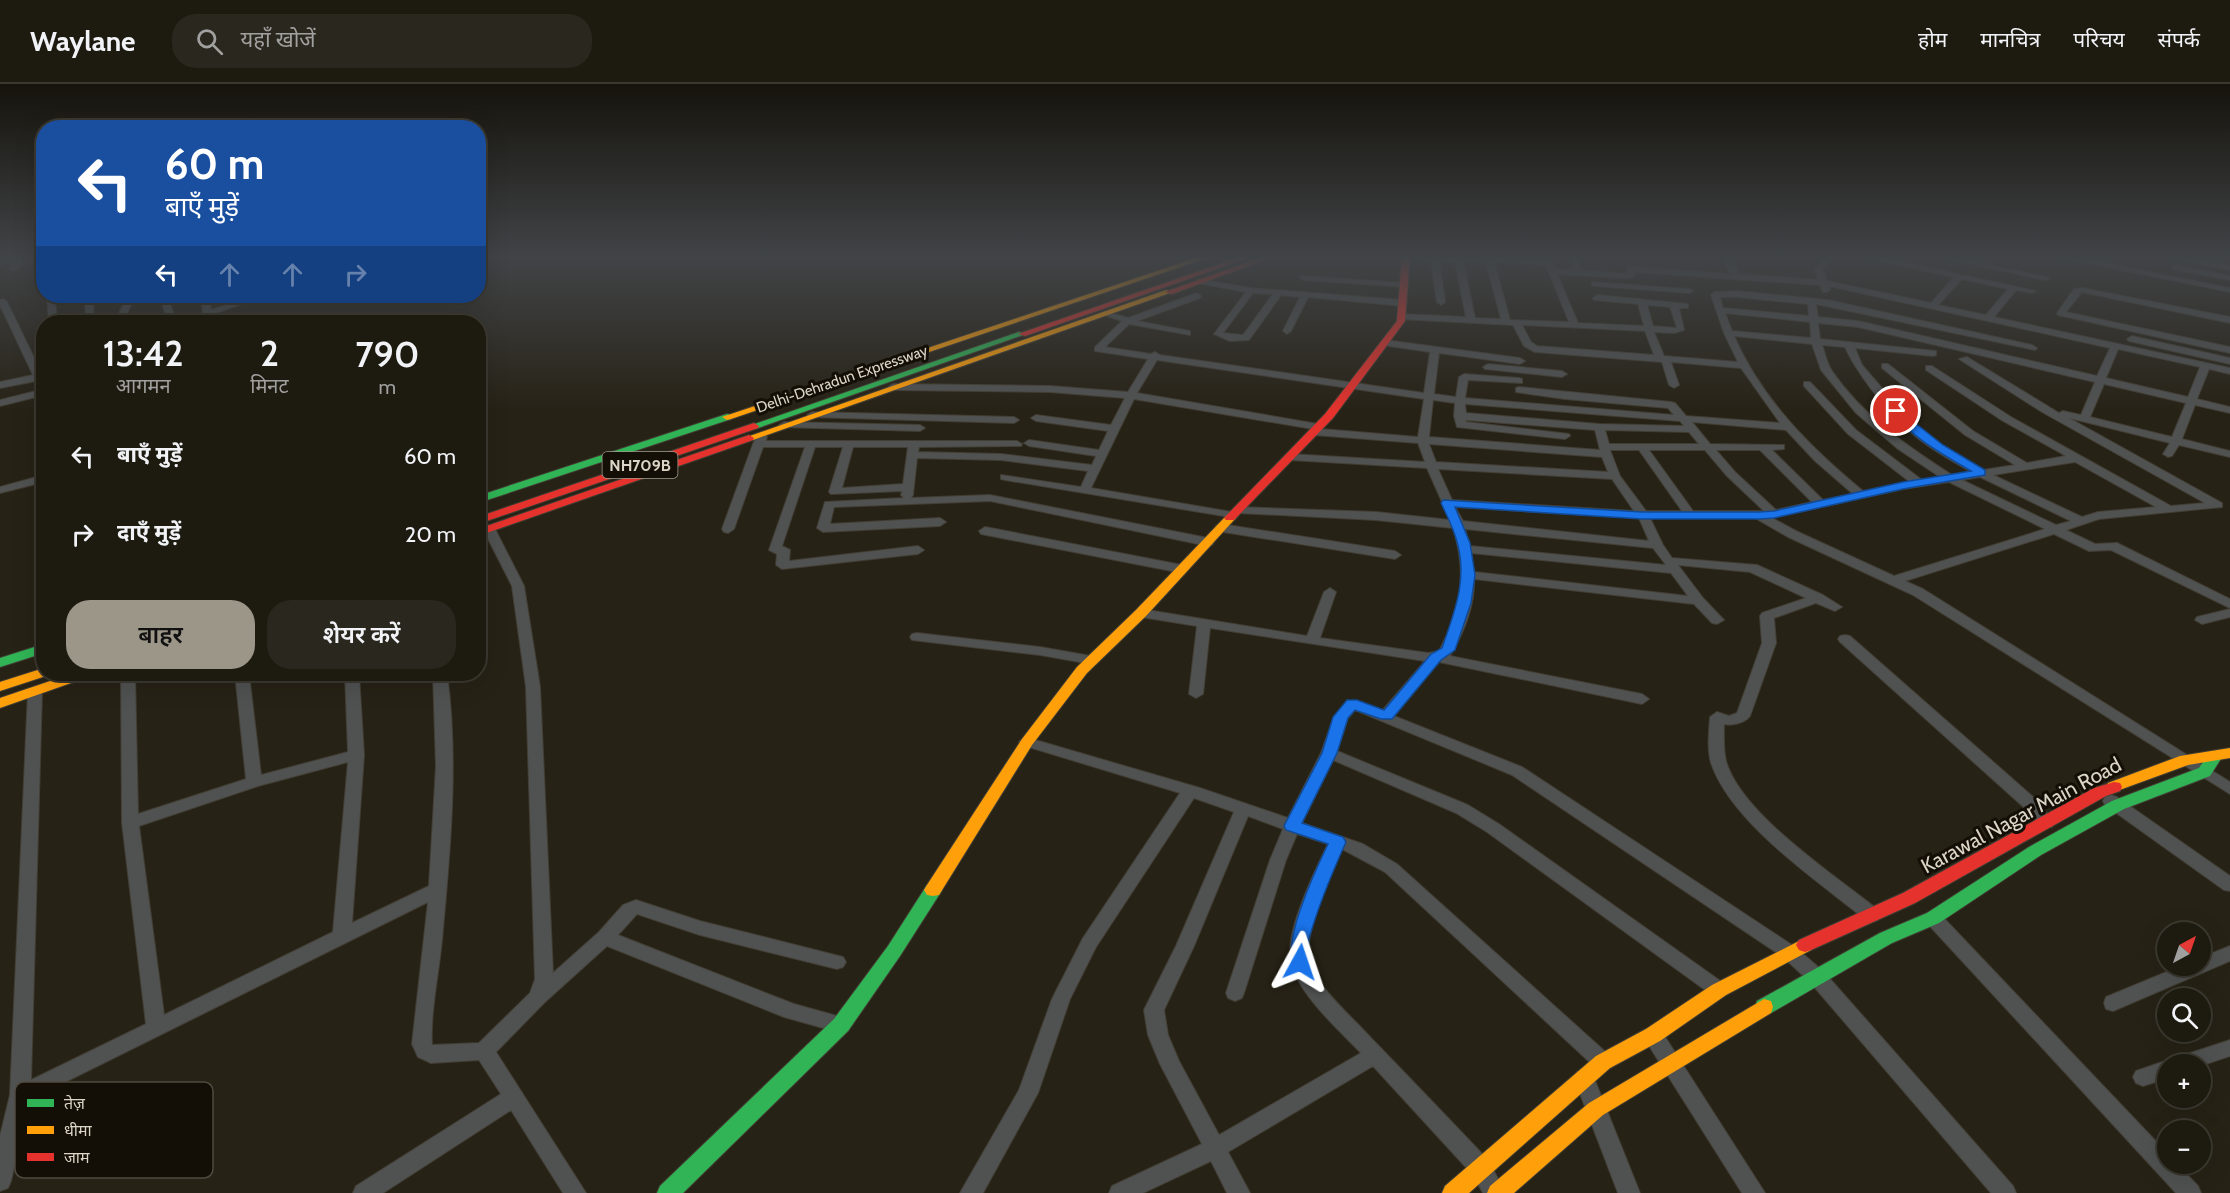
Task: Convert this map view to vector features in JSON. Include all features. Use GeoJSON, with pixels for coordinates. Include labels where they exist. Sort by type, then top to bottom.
{"type":"FeatureCollection","features":[{"type":"Feature","properties":{"kind":"main road"},"geometry":{"type":"LineString","coordinates":[[486,497],[1054,308]]}},
{"type":"Feature","properties":{"kind":"main road","name":"Delhi-Dehradun Expressway"},"geometry":{"type":"LineString","coordinates":[[486,527],[1086,308]]}},
{"type":"Feature","properties":{"kind":"main road","name":"Delhi-Dehradun Expressway"},"geometry":{"type":"LineString","coordinates":[[486,508],[802,410],[1099,308]]}},
{"type":"Feature","properties":{"kind":"main road"},"geometry":{"type":"LineString","coordinates":[[486,527],[761,438],[784,425],[802,410],[893,387],[1119,318],[1142,308]]}},
{"type":"Feature","properties":{"kind":"main road"},"geometry":{"type":"LineString","coordinates":[[668,1193],[841,1024],[894,951],[1027,742],[1091,660],[1141,613],[1316,430],[1397,328],[1402,317],[1403,308]]}},
{"type":"Feature","properties":{"kind":"main road"},"geometry":{"type":"LineString","coordinates":[[0,663],[36,651]]}},
{"type":"Feature","properties":{"kind":"main road"},"geometry":{"type":"LineString","coordinates":[[0,674],[36,662]]}},
{"type":"Feature","properties":{"kind":"main road"},"geometry":{"type":"LineString","coordinates":[[0,687],[36,675]]}},
{"type":"Feature","properties":{"kind":"main road"},"geometry":{"type":"LineString","coordinates":[[0,703],[63,681]]}},
{"type":"Feature","properties":{"kind":"main road","name":"Karawal Nagar Main Road"},"geometry":{"type":"LineString","coordinates":[[1453,1193],[1603,1062],[1653,1035],[1719,990],[1789,952],[1909,898],[2100,792],[2185,760],[2230,753]]}},
{"type":"Feature","properties":{"kind":"main road"},"geometry":{"type":"LineString","coordinates":[[2205,772],[2214,757]]}},
{"type":"Feature","properties":{"kind":"main road","name":"Karawal Nagar Main Road"},"geometry":{"type":"LineString","coordinates":[[1496,1193],[1596,1108],[1740,1020],[1886,938],[1933,918],[2035,851],[2118,805],[2205,772]]}},
{"type":"Feature","properties":{"kind":"street"},"geometry":{"type":"LineString","coordinates":[[6,308],[36,366]]}},
{"type":"Feature","properties":{"kind":"street"},"geometry":{"type":"LineString","coordinates":[[206,308],[207,314]]}},
{"type":"Feature","properties":{"kind":"street"},"geometry":{"type":"LineString","coordinates":[[204,315],[225,308]]}},
{"type":"Feature","properties":{"kind":"street"},"geometry":{"type":"LineString","coordinates":[[1155,308],[1119,318],[1098,349],[1155,355],[1460,400],[1788,427]]}},
{"type":"Feature","properties":{"kind":"street"},"geometry":{"type":"LineString","coordinates":[[1238,308],[1218,334],[1230,338],[1246,338],[1267,308]]}},
{"type":"Feature","properties":{"kind":"street"},"geometry":{"type":"LineString","coordinates":[[1287,331],[1299,308]]}},
{"type":"Feature","properties":{"kind":"street"},"geometry":{"type":"LineString","coordinates":[[1469,308],[1471,320]]}},
{"type":"Feature","properties":{"kind":"street"},"geometry":{"type":"LineString","coordinates":[[1506,308],[1511,322],[1530,347],[1558,352],[1742,365]]}},
{"type":"Feature","properties":{"kind":"street"},"geometry":{"type":"LineString","coordinates":[[1568,308],[1575,325]]}},
{"type":"Feature","properties":{"kind":"street"},"geometry":{"type":"LineString","coordinates":[[1643,308],[1649,329],[1674,385]]}},
{"type":"Feature","properties":{"kind":"street"},"geometry":{"type":"LineString","coordinates":[[1402,317],[1678,329],[1675,308]]}},
{"type":"Feature","properties":{"kind":"street"},"geometry":{"type":"LineString","coordinates":[[1812,308],[1816,342],[1826,370],[1860,411],[1902,447],[1950,478],[2054,530],[2093,548],[2113,546],[2230,604]]}},
{"type":"Feature","properties":{"kind":"street"},"geometry":{"type":"LineString","coordinates":[[1850,308],[2032,348]]}},
{"type":"Feature","properties":{"kind":"street"},"geometry":{"type":"LineString","coordinates":[[1936,308],[2230,371]]}},
{"type":"Feature","properties":{"kind":"street"},"geometry":{"type":"LineString","coordinates":[[1988,319],[1997,308]]}},
{"type":"Feature","properties":{"kind":"street"},"geometry":{"type":"LineString","coordinates":[[2021,362],[2065,308]]}},
{"type":"Feature","properties":{"kind":"street"},"geometry":{"type":"LineString","coordinates":[[2170,308],[2230,320]]}},
{"type":"Feature","properties":{"kind":"street"},"geometry":{"type":"LineString","coordinates":[[1860,494],[1823,464],[1788,427],[1742,365],[1719,310],[1858,324],[2230,410]]}},
{"type":"Feature","properties":{"kind":"street"},"geometry":{"type":"LineString","coordinates":[[2061,314],[2230,350]]}},
{"type":"Feature","properties":{"kind":"street"},"geometry":{"type":"LineString","coordinates":[[1119,318],[1187,333]]}},
{"type":"Feature","properties":{"kind":"street"},"geometry":{"type":"LineString","coordinates":[[1728,333],[1933,353]]}},
{"type":"Feature","properties":{"kind":"street"},"geometry":{"type":"LineString","coordinates":[[2132,339],[2230,361]]}},
{"type":"Feature","properties":{"kind":"street"},"geometry":{"type":"LineString","coordinates":[[1385,344],[1520,361]]}},
{"type":"Feature","properties":{"kind":"street"},"geometry":{"type":"LineString","coordinates":[[1849,345],[1858,366],[1909,426],[1939,448],[1982,473],[2080,521]]}},
{"type":"Feature","properties":{"kind":"street"},"geometry":{"type":"LineString","coordinates":[[2084,419],[2115,346]]}},
{"type":"Feature","properties":{"kind":"street"},"geometry":{"type":"LineString","coordinates":[[1386,716],[1436,657],[1448,650],[1456,632],[1468,590],[1468,575],[1458,524],[1447,503],[1423,441],[1435,350]]}},
{"type":"Feature","properties":{"kind":"street"},"geometry":{"type":"LineString","coordinates":[[1558,352],[1565,396]]}},
{"type":"Feature","properties":{"kind":"street"},"geometry":{"type":"LineString","coordinates":[[1085,490],[1131,395],[1155,355]]}},
{"type":"Feature","properties":{"kind":"street"},"geometry":{"type":"LineString","coordinates":[[1964,359],[2046,410],[2230,513]]}},
{"type":"Feature","properties":{"kind":"street"},"geometry":{"type":"LineString","coordinates":[[1885,366],[1969,433],[2023,465]]}},
{"type":"Feature","properties":{"kind":"street"},"geometry":{"type":"LineString","coordinates":[[2168,454],[2176,441],[2205,366]]}},
{"type":"Feature","properties":{"kind":"street"},"geometry":{"type":"LineString","coordinates":[[1488,367],[1562,374]]}},
{"type":"Feature","properties":{"kind":"street"},"geometry":{"type":"LineString","coordinates":[[1929,368],[2007,419],[2168,509]]}},
{"type":"Feature","properties":{"kind":"street"},"geometry":{"type":"LineString","coordinates":[[1564,436],[1459,424],[1460,400],[1465,376],[1565,396],[1666,404],[1675,407],[1690,429],[1731,474],[1774,514]]}},
{"type":"Feature","properties":{"kind":"street"},"geometry":{"type":"LineString","coordinates":[[1,382],[36,379]]}},
{"type":"Feature","properties":{"kind":"street"},"geometry":{"type":"LineString","coordinates":[[1807,384],[1852,432],[1919,483]]}},
{"type":"Feature","properties":{"kind":"street"},"geometry":{"type":"LineString","coordinates":[[893,387],[1050,389],[1131,395],[1316,430],[1423,441],[1605,450],[1641,446],[1780,447]]}},
{"type":"Feature","properties":{"kind":"street"},"geometry":{"type":"LineString","coordinates":[[0,403],[36,394]]}},
{"type":"Feature","properties":{"kind":"street"},"geometry":{"type":"LineString","coordinates":[[802,410],[1014,420]]}},
{"type":"Feature","properties":{"kind":"street"},"geometry":{"type":"LineString","coordinates":[[2046,410],[2230,454]]}},
{"type":"Feature","properties":{"kind":"street"},"geometry":{"type":"LineString","coordinates":[[1459,416],[1599,428],[1690,429]]}},
{"type":"Feature","properties":{"kind":"street"},"geometry":{"type":"LineString","coordinates":[[1036,418],[1114,429]]}},
{"type":"Feature","properties":{"kind":"street"},"geometry":{"type":"LineString","coordinates":[[784,425],[920,428]]}},
{"type":"Feature","properties":{"kind":"street"},"geometry":{"type":"LineString","coordinates":[[1599,428],[1615,476],[1642,515],[1657,545],[1698,601],[1717,620]]}},
{"type":"Feature","properties":{"kind":"street"},"geometry":{"type":"LineString","coordinates":[[728,529],[761,438],[811,444],[849,444],[1017,458],[1095,469]]}},
{"type":"Feature","properties":{"kind":"street"},"geometry":{"type":"LineString","coordinates":[[1029,443],[1102,454]]}},
{"type":"Feature","properties":{"kind":"street"},"geometry":{"type":"LineString","coordinates":[[811,444],[775,550],[784,550],[782,565],[918,550]]}},
{"type":"Feature","properties":{"kind":"street"},"geometry":{"type":"LineString","coordinates":[[849,444],[835,492],[908,487]]}},
{"type":"Feature","properties":{"kind":"street"},"geometry":{"type":"LineString","coordinates":[[913,450],[1017,444]]}},
{"type":"Feature","properties":{"kind":"street"},"geometry":{"type":"LineString","coordinates":[[1641,446],[1691,516]]}},
{"type":"Feature","properties":{"kind":"street"},"geometry":{"type":"LineString","coordinates":[[1763,447],[1821,504]]}},
{"type":"Feature","properties":{"kind":"street"},"geometry":{"type":"LineString","coordinates":[[907,501],[913,450]]}},
{"type":"Feature","properties":{"kind":"street"},"geometry":{"type":"LineString","coordinates":[[1290,457],[1615,476]]}},
{"type":"Feature","properties":{"kind":"street"},"geometry":{"type":"LineString","coordinates":[[1447,503],[1642,515],[1774,514],[1919,483],[2076,458]]}},
{"type":"Feature","properties":{"kind":"street"},"geometry":{"type":"LineString","coordinates":[[1005,477],[1235,513],[1376,516],[1657,545]]}},
{"type":"Feature","properties":{"kind":"street"},"geometry":{"type":"LineString","coordinates":[[0,490],[36,480]]}},
{"type":"Feature","properties":{"kind":"street"},"geometry":{"type":"LineString","coordinates":[[940,522],[823,528],[829,504],[990,498],[1208,542]]}},
{"type":"Feature","properties":{"kind":"street"},"geometry":{"type":"LineString","coordinates":[[1896,580],[2080,521],[2118,513],[2218,505]]}},
{"type":"Feature","properties":{"kind":"street"},"geometry":{"type":"LineString","coordinates":[[1759,515],[1800,538],[1896,580],[2230,789]]}},
{"type":"Feature","properties":{"kind":"street"},"geometry":{"type":"LineString","coordinates":[[1221,528],[1395,555]]}},
{"type":"Feature","properties":{"kind":"street"},"geometry":{"type":"LineString","coordinates":[[984,531],[1182,569]]}},
{"type":"Feature","properties":{"kind":"street"},"geometry":{"type":"LineString","coordinates":[[486,534],[518,586],[533,687],[544,979],[538,997]]}},
{"type":"Feature","properties":{"kind":"street"},"geometry":{"type":"LineString","coordinates":[[1464,549],[1672,566],[1753,568],[1835,608]]}},
{"type":"Feature","properties":{"kind":"street"},"geometry":{"type":"LineString","coordinates":[[1468,575],[1698,601]]}},
{"type":"Feature","properties":{"kind":"street"},"geometry":{"type":"LineString","coordinates":[[1312,640],[1330,592]]}},
{"type":"Feature","properties":{"kind":"street"},"geometry":{"type":"LineString","coordinates":[[1818,598],[1767,616],[1769,643],[1743,716],[1730,722],[1717,717],[1719,761],[1731,788],[1752,815],[1872,915]]}},
{"type":"Feature","properties":{"kind":"street"},"geometry":{"type":"LineString","coordinates":[[1141,613],[1436,657],[1642,699]]}},
{"type":"Feature","properties":{"kind":"street"},"geometry":{"type":"LineString","coordinates":[[2202,620],[2230,613]]}},
{"type":"Feature","properties":{"kind":"street"},"geometry":{"type":"LineString","coordinates":[[1196,694],[1204,624]]}},
{"type":"Feature","properties":{"kind":"street"},"geometry":{"type":"LineString","coordinates":[[917,637],[1030,650],[1091,660]]}},
{"type":"Feature","properties":{"kind":"street"},"geometry":{"type":"LineString","coordinates":[[1845,639],[2034,807],[2046,823]]}},
{"type":"Feature","properties":{"kind":"street"},"geometry":{"type":"LineString","coordinates":[[128,681],[130,823],[156,1028]]}},
{"type":"Feature","properties":{"kind":"street"},"geometry":{"type":"LineString","coordinates":[[243,681],[254,783]]}},
{"type":"Feature","properties":{"kind":"street"},"geometry":{"type":"LineString","coordinates":[[342,936],[356,754],[352,681]]}},
{"type":"Feature","properties":{"kind":"street"},"geometry":{"type":"LineString","coordinates":[[441,681],[444,719],[438,889],[422,1044],[425,1051],[430,1054],[484,1051],[538,997],[604,937],[629,910],[636,907],[711,930],[837,962]]}},
{"type":"Feature","properties":{"kind":"street"},"geometry":{"type":"LineString","coordinates":[[20,1082],[35,691]]}},
{"type":"Feature","properties":{"kind":"street"},"geometry":{"type":"LineString","coordinates":[[1235,993],[1272,876],[1292,826],[1329,753],[1341,717],[1352,704],[1386,716],[1523,775],[1789,952],[1817,977],[2005,1193]]}},
{"type":"Feature","properties":{"kind":"street"},"geometry":{"type":"LineString","coordinates":[[1027,742],[1190,791],[1374,857],[1391,868],[1603,1062]]}},
{"type":"Feature","properties":{"kind":"street"},"geometry":{"type":"LineString","coordinates":[[1329,753],[1462,809],[1486,823],[1719,990]]}},
{"type":"Feature","properties":{"kind":"street"},"geometry":{"type":"LineString","coordinates":[[130,823],[254,783],[356,754]]}},
{"type":"Feature","properties":{"kind":"street"},"geometry":{"type":"LineString","coordinates":[[971,1193],[1028,1093],[1061,999],[1089,943],[1190,791]]}},
{"type":"Feature","properties":{"kind":"street"},"geometry":{"type":"LineString","coordinates":[[2100,792],[2230,885]]}},
{"type":"Feature","properties":{"kind":"street"},"geometry":{"type":"LineString","coordinates":[[1239,1193],[1170,1064],[1158,1035],[1154,1010],[1185,946],[1243,809]]}},
{"type":"Feature","properties":{"kind":"street"},"geometry":{"type":"LineString","coordinates":[[1337,842],[1299,942],[1300,962],[1314,987],[1481,1168],[1496,1193]]}},
{"type":"Feature","properties":{"kind":"street"},"geometry":{"type":"LineString","coordinates":[[46,1082],[438,889]]}},
{"type":"Feature","properties":{"kind":"street"},"geometry":{"type":"LineString","coordinates":[[1933,918],[2190,1193]]}},
{"type":"Feature","properties":{"kind":"street"},"geometry":{"type":"LineString","coordinates":[[604,937],[791,1011],[841,1024]]}},
{"type":"Feature","properties":{"kind":"street"},"geometry":{"type":"LineString","coordinates":[[2211,961],[2230,953]]}},
{"type":"Feature","properties":{"kind":"street"},"geometry":{"type":"LineString","coordinates":[[2113,1003],[2176,976]]}},
{"type":"Feature","properties":{"kind":"street"},"geometry":{"type":"LineString","coordinates":[[1653,1035],[1754,1193]]}},
{"type":"Feature","properties":{"kind":"street"},"geometry":{"type":"LineString","coordinates":[[2211,1054],[2230,1048]]}},
{"type":"Feature","properties":{"kind":"street"},"geometry":{"type":"LineString","coordinates":[[484,1051],[575,1193]]}},
{"type":"Feature","properties":{"kind":"street"},"geometry":{"type":"LineString","coordinates":[[1120,1193],[1216,1148],[1375,1055]]}},
{"type":"Feature","properties":{"kind":"street"},"geometry":{"type":"LineString","coordinates":[[2143,1077],[2157,1073]]}},
{"type":"Feature","properties":{"kind":"street"},"geometry":{"type":"LineString","coordinates":[[1584,1078],[1629,1193]]}},
{"type":"Feature","properties":{"kind":"street"},"geometry":{"type":"LineString","coordinates":[[364,1193],[514,1097]]}},
{"type":"Feature","properties":{"kind":"street"},"geometry":{"type":"LineString","coordinates":[[0,1181],[15,1116]]}},
{"type":"Feature","properties":{"kind":"traffic: fast"},"geometry":{"type":"LineString","coordinates":[[754,426],[1022,334]]}},
{"type":"Feature","properties":{"kind":"traffic: fast"},"geometry":{"type":"LineString","coordinates":[[486,497],[727,417]]}},
{"type":"Feature","properties":{"kind":"traffic: fast"},"geometry":{"type":"LineString","coordinates":[[0,663],[36,651]]}},
{"type":"Feature","properties":{"kind":"traffic: fast"},"geometry":{"type":"LineString","coordinates":[[1764,1007],[1886,938],[1933,918],[2035,851],[2118,805],[2205,772],[2214,757]]}},
{"type":"Feature","properties":{"kind":"traffic: fast"},"geometry":{"type":"LineString","coordinates":[[668,1193],[841,1025],[894,951],[933,890]]}},
{"type":"Feature","properties":{"kind":"traffic: slow"},"geometry":{"type":"LineString","coordinates":[[727,417],[1054,308]]}},
{"type":"Feature","properties":{"kind":"traffic: slow"},"geometry":{"type":"LineString","coordinates":[[749,438],[1124,308]]}},
{"type":"Feature","properties":{"kind":"traffic: slow"},"geometry":{"type":"LineString","coordinates":[[933,890],[1027,742],[1082,670],[1141,613],[1230,518]]}},
{"type":"Feature","properties":{"kind":"traffic: slow"},"geometry":{"type":"LineString","coordinates":[[0,687],[36,675]]}},
{"type":"Feature","properties":{"kind":"traffic: slow"},"geometry":{"type":"LineString","coordinates":[[0,703],[63,681]]}},
{"type":"Feature","properties":{"kind":"traffic: slow"},"geometry":{"type":"LineString","coordinates":[[2114,787],[2185,760],[2230,753]]}},
{"type":"Feature","properties":{"kind":"traffic: slow"},"geometry":{"type":"LineString","coordinates":[[1453,1193],[1603,1062],[1653,1035],[1719,990],[1805,945]]}},
{"type":"Feature","properties":{"kind":"traffic: slow"},"geometry":{"type":"LineString","coordinates":[[1498,1193],[1596,1109],[1764,1007]]}},
{"type":"Feature","properties":{"kind":"traffic: jam"},"geometry":{"type":"LineString","coordinates":[[1022,334],[1099,308]]}},
{"type":"Feature","properties":{"kind":"traffic: jam"},"geometry":{"type":"LineString","coordinates":[[1230,518],[1329,416],[1401,321],[1402,308]]}},
{"type":"Feature","properties":{"kind":"traffic: jam"},"geometry":{"type":"LineString","coordinates":[[486,518],[754,426]]}},
{"type":"Feature","properties":{"kind":"traffic: jam"},"geometry":{"type":"LineString","coordinates":[[486,530],[749,438]]}},
{"type":"Feature","properties":{"kind":"traffic: jam"},"geometry":{"type":"LineString","coordinates":[[1805,945],[1909,898],[2100,792],[2114,787]]}},
{"type":"Feature","properties":{"kind":"route"},"geometry":{"type":"LineString","coordinates":[[1300,962],[1299,942],[1337,842],[1292,826],[1329,753],[1341,717],[1352,704],[1386,716],[1436,657],[1448,650],[1456,632],[1468,590],[1468,575],[1464,543],[1458,524],[1447,503],[1642,515],[1759,515],[1774,514],[1860,494],[1982,473],[1939,448],[1909,426],[1896,411]]}}]}
